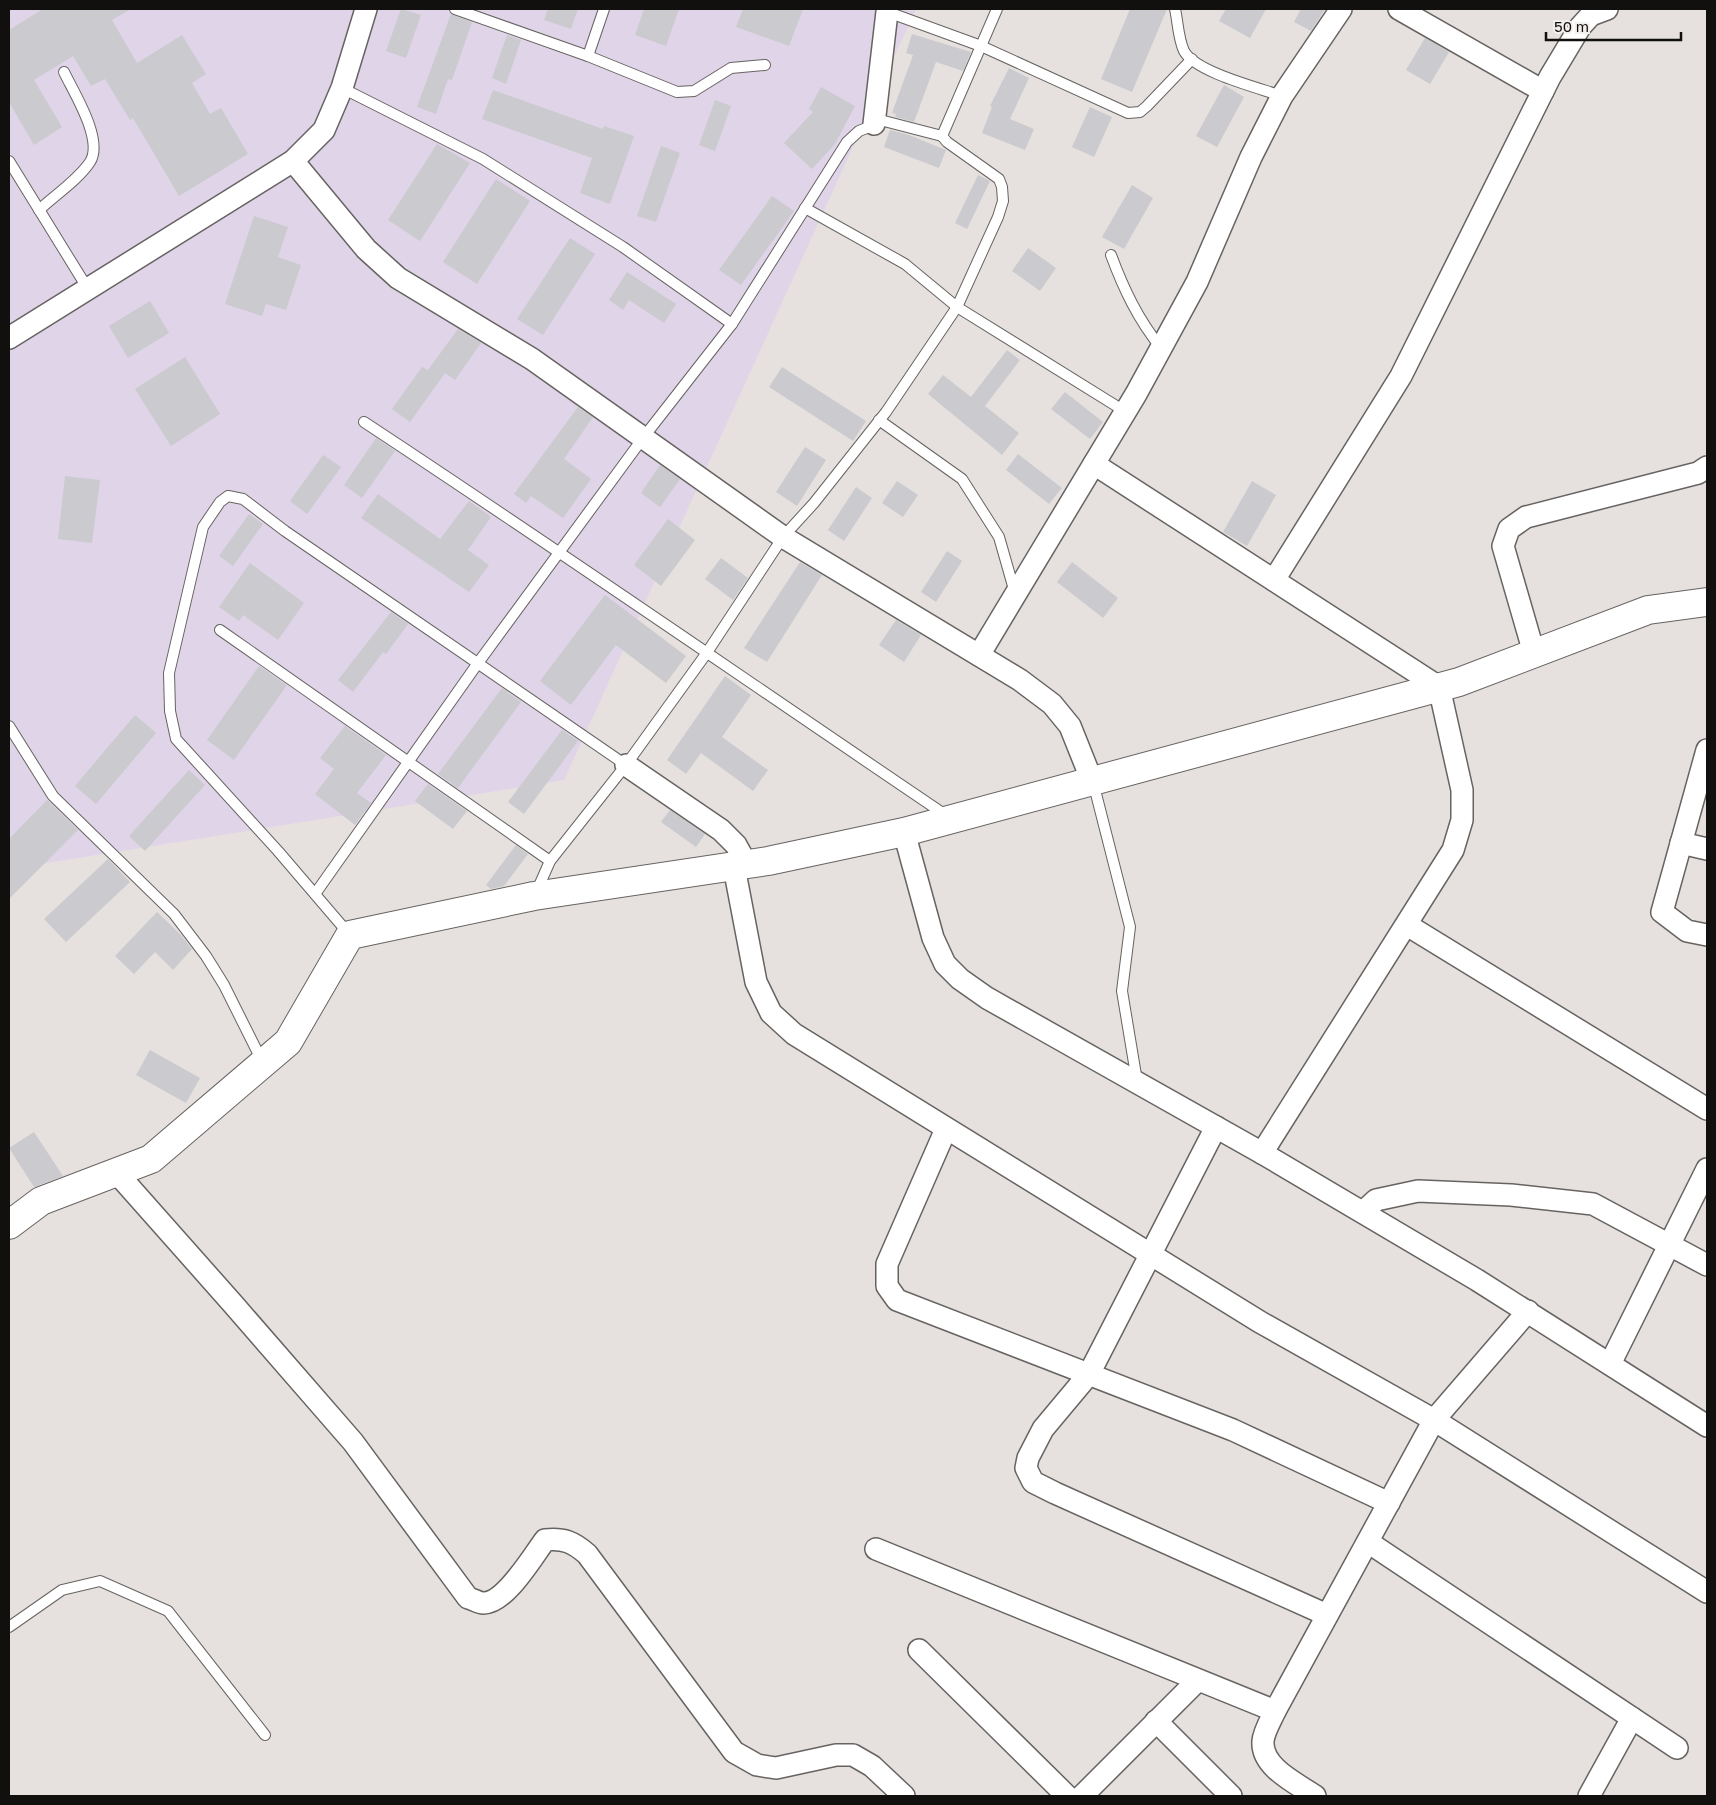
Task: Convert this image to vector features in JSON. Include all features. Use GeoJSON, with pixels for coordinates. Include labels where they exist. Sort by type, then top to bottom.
{"type":"FeatureCollection","features":[{"type":"Feature","properties":{"kind":"street"},"geometry":{"type":"LineString","coordinates":[[9,338],[293,161],[324,130],[342,88],[366,9]]}},
{"type":"Feature","properties":{"kind":"street"},"geometry":{"type":"LineString","coordinates":[[979,656],[1126,412],[1197,282],[1251,157],[1282,96],[1342,9]]}},
{"type":"Feature","properties":{"kind":"street"},"geometry":{"type":"LineString","coordinates":[[1399,9],[1543,91]]}},
{"type":"Feature","properties":{"kind":"street"},"geometry":{"type":"LineString","coordinates":[[1274,580],[1401,376],[1543,91],[1580,27],[1591,15],[1607,9]]}},
{"type":"Feature","properties":{"kind":"street"},"geometry":{"type":"LineString","coordinates":[[874,124],[884,10]]}},
{"type":"Feature","properties":{"kind":"street"},"geometry":{"type":"LineString","coordinates":[[293,161],[366,249],[398,278],[532,359],[783,537],[1020,680],[1052,704],[1070,726],[1092,781]]}},
{"type":"Feature","properties":{"kind":"street"},"geometry":{"type":"LineString","coordinates":[[1094,464],[1439,687],[1462,790],[1462,820],[1454,850],[1336,1033],[1262,1153]]}},
{"type":"Feature","properties":{"kind":"street"},"geometry":{"type":"LineString","coordinates":[[1534,653],[1502,546],[1509,529],[1526,517],[1698,473],[1707,468]]}},
{"type":"Feature","properties":{"kind":"street"},"geometry":{"type":"LineString","coordinates":[[9,1225],[41,1201],[151,1159],[288,1042],[350,934],[534,896],[740,866],[904,832],[1439,687],[1648,610],[1707,602]]}},
{"type":"Feature","properties":{"kind":"street"},"geometry":{"type":"LineString","coordinates":[[1707,750],[1704,774],[1681,842],[1662,912],[1687,930],[1707,935]]}},
{"type":"Feature","properties":{"kind":"street"},"geometry":{"type":"LineString","coordinates":[[626,765],[721,830],[736,845],[756,982],[771,1013],[794,1034],[1260,1322],[1434,1420],[1707,1592]]}},
{"type":"Feature","properties":{"kind":"street"},"geometry":{"type":"LineString","coordinates":[[904,832],[933,938],[945,964],[987,998],[1363,1212],[1611,1362],[1707,1426]]}},
{"type":"Feature","properties":{"kind":"street"},"geometry":{"type":"LineString","coordinates":[[1681,842],[1707,849]]}},
{"type":"Feature","properties":{"kind":"street"},"geometry":{"type":"LineString","coordinates":[[1407,925],[1707,1109]]}},
{"type":"Feature","properties":{"kind":"street"},"geometry":{"type":"LineString","coordinates":[[1216,1127],[1152,1256],[1089,1374],[1043,1429],[1026,1468],[1033,1482],[1327,1615]]}},
{"type":"Feature","properties":{"kind":"street"},"geometry":{"type":"LineString","coordinates":[[946,1129],[888,1264],[887,1286],[897,1300],[1232,1430],[1389,1503]]}},
{"type":"Feature","properties":{"kind":"street"},"geometry":{"type":"LineString","coordinates":[[1611,1362],[1707,1169]]}},
{"type":"Feature","properties":{"kind":"street"},"geometry":{"type":"LineString","coordinates":[[116,1172],[353,1442],[468,1598],[483,1603],[495,1600],[511,1586],[545,1540],[558,1538],[574,1542],[587,1554],[734,1752],[757,1766],[776,1768],[836,1755],[853,1755],[872,1766],[904,1796]]}},
{"type":"Feature","properties":{"kind":"street"},"geometry":{"type":"LineString","coordinates":[[1363,1212],[1376,1200],[1418,1191],[1510,1195],[1593,1204],[1707,1265]]}},
{"type":"Feature","properties":{"kind":"street"},"geometry":{"type":"LineString","coordinates":[[1315,1796],[1274,1768],[1264,1755],[1263,1739],[1275,1711],[1434,1420],[1528,1311]]}},
{"type":"Feature","properties":{"kind":"street"},"geometry":{"type":"LineString","coordinates":[[1368,1542],[1677,1748]]}},
{"type":"Feature","properties":{"kind":"street"},"geometry":{"type":"LineString","coordinates":[[876,1549],[1197,1681],[1275,1711]]}},
{"type":"Feature","properties":{"kind":"street"},"geometry":{"type":"LineString","coordinates":[[919,1650],[1067,1796]]}},
{"type":"Feature","properties":{"kind":"street"},"geometry":{"type":"LineString","coordinates":[[1082,1796],[1197,1681]]}},
{"type":"Feature","properties":{"kind":"street"},"geometry":{"type":"LineString","coordinates":[[1589,1796],[1632,1718]]}},
{"type":"Feature","properties":{"kind":"street"},"geometry":{"type":"LineString","coordinates":[[1156,1721],[1231,1796]]}},
{"type":"Feature","properties":{"kind":"lane"},"geometry":{"type":"LineString","coordinates":[[455,9],[588,56],[677,92],[694,91],[731,68],[765,65]]}},
{"type":"Feature","properties":{"kind":"lane"},"geometry":{"type":"LineString","coordinates":[[588,56],[604,9]]}},
{"type":"Feature","properties":{"kind":"lane"},"geometry":{"type":"LineString","coordinates":[[942,136],[996,9]]}},
{"type":"Feature","properties":{"kind":"lane"},"geometry":{"type":"LineString","coordinates":[[1175,9],[1184,51],[1192,60],[1207,68],[1282,96]]}},
{"type":"Feature","properties":{"kind":"lane"},"geometry":{"type":"LineString","coordinates":[[884,10],[981,46],[1128,113],[1140,112],[1192,60]]}},
{"type":"Feature","properties":{"kind":"lane"},"geometry":{"type":"LineString","coordinates":[[39,210],[84,169],[91,160],[94,147],[93,134],[64,72]]}},
{"type":"Feature","properties":{"kind":"lane"},"geometry":{"type":"LineString","coordinates":[[342,88],[483,159],[623,247],[732,324]]}},
{"type":"Feature","properties":{"kind":"lane"},"geometry":{"type":"LineString","coordinates":[[315,894],[478,663],[643,438],[732,324],[847,142],[858,131],[884,121],[942,136],[947,142],[999,179],[1002,186],[1002,201],[998,217],[957,307],[879,420],[814,503],[783,537],[706,654],[626,765],[550,861],[534,896]]}},
{"type":"Feature","properties":{"kind":"lane"},"geometry":{"type":"LineString","coordinates":[[9,162],[88,289]]}},
{"type":"Feature","properties":{"kind":"lane"},"geometry":{"type":"LineString","coordinates":[[805,208],[905,264],[957,307],[1126,412]]}},
{"type":"Feature","properties":{"kind":"lane"},"geometry":{"type":"LineString","coordinates":[[1111,255],[1126,294],[1143,326],[1161,348]]}},
{"type":"Feature","properties":{"kind":"lane"},"geometry":{"type":"LineString","coordinates":[[879,420],[962,479],[999,537],[1015,596]]}},
{"type":"Feature","properties":{"kind":"lane"},"geometry":{"type":"LineString","coordinates":[[364,422],[560,551],[706,654],[952,819]]}},
{"type":"Feature","properties":{"kind":"lane"},"geometry":{"type":"LineString","coordinates":[[350,934],[176,739],[170,711],[169,673],[204,527],[220,502],[228,496],[243,499],[285,531],[626,765]]}},
{"type":"Feature","properties":{"kind":"lane"},"geometry":{"type":"LineString","coordinates":[[220,630],[409,760],[550,861]]}},
{"type":"Feature","properties":{"kind":"lane"},"geometry":{"type":"LineString","coordinates":[[9,726],[53,796],[174,914],[206,956],[224,985],[263,1063]]}},
{"type":"Feature","properties":{"kind":"lane"},"geometry":{"type":"LineString","coordinates":[[1092,781],[1130,927],[1122,991],[1137,1082]]}},
{"type":"Feature","properties":{"kind":"lane"},"geometry":{"type":"LineString","coordinates":[[9,1627],[62,1590],[100,1581],[168,1611],[265,1735]]}},
{"type":"Feature","properties":{"kind":"shaded area"},"geometry":{"type":"Polygon","coordinates":[[[9,9],[916,9],[564,780],[9,869],[9,9]]]}},
{"type":"Feature","properties":{"kind":"building"},"geometry":{"type":"Polygon","coordinates":[[[43,9],[131,9],[112,20],[137,63],[182,35],[206,74],[192,83],[210,114],[221,108],[248,154],[179,196],[133,118],[130,120],[105,79],[91,86],[73,56],[34,80],[62,127],[34,145],[9,102],[9,30],[43,9]]]}},
{"type":"Feature","properties":{"kind":"building"},"geometry":{"type":"Polygon","coordinates":[[[401,9],[421,15],[406,58],[386,51],[401,9]]]}},
{"type":"Feature","properties":{"kind":"building"},"geometry":{"type":"Polygon","coordinates":[[[548,9],[578,9],[571,29],[544,20],[548,9]]]}},
{"type":"Feature","properties":{"kind":"building"},"geometry":{"type":"Polygon","coordinates":[[[644,9],[679,9],[666,46],[635,35],[644,9]]]}},
{"type":"Feature","properties":{"kind":"building"},"geometry":{"type":"Polygon","coordinates":[[[743,9],[803,9],[789,46],[736,27],[743,9]]]}},
{"type":"Feature","properties":{"kind":"building"},"geometry":{"type":"Polygon","coordinates":[[[1130,9],[1167,9],[1132,92],[1101,79],[1130,9]]]}},
{"type":"Feature","properties":{"kind":"building"},"geometry":{"type":"Polygon","coordinates":[[[1226,9],[1266,9],[1250,38],[1219,21],[1226,9]]]}},
{"type":"Feature","properties":{"kind":"building"},"geometry":{"type":"Polygon","coordinates":[[[1301,9],[1325,9],[1311,31],[1294,22],[1301,9]]]}},
{"type":"Feature","properties":{"kind":"building"},"geometry":{"type":"Polygon","coordinates":[[[451,14],[472,22],[452,80],[448,79],[436,114],[417,107],[451,14]]]}},
{"type":"Feature","properties":{"kind":"building"},"geometry":{"type":"Polygon","coordinates":[[[912,34],[971,52],[963,71],[936,62],[914,122],[895,117],[896,114],[892,113],[913,55],[906,53],[912,34]]]}},
{"type":"Feature","properties":{"kind":"building"},"geometry":{"type":"Polygon","coordinates":[[[507,35],[521,40],[506,84],[492,78],[507,35]]]}},
{"type":"Feature","properties":{"kind":"building"},"geometry":{"type":"Polygon","coordinates":[[[1425,38],[1449,52],[1430,84],[1406,70],[1425,38]]]}},
{"type":"Feature","properties":{"kind":"building"},"geometry":{"type":"Polygon","coordinates":[[[1009,68],[1029,78],[1010,119],[1034,129],[1025,150],[982,133],[992,107],[990,106],[1009,68]]]}},
{"type":"Feature","properties":{"kind":"building"},"geometry":{"type":"Polygon","coordinates":[[[1224,85],[1244,97],[1217,147],[1196,136],[1224,85]]]}},
{"type":"Feature","properties":{"kind":"building"},"geometry":{"type":"Polygon","coordinates":[[[821,87],[855,106],[835,144],[812,169],[784,143],[813,112],[809,109],[821,87]]]}},
{"type":"Feature","properties":{"kind":"building"},"geometry":{"type":"Polygon","coordinates":[[[493,90],[603,129],[604,126],[634,136],[610,204],[580,193],[592,158],[482,119],[493,90]]]}},
{"type":"Feature","properties":{"kind":"building"},"geometry":{"type":"Polygon","coordinates":[[[715,100],[731,106],[715,151],[699,145],[715,100]]]}},
{"type":"Feature","properties":{"kind":"building"},"geometry":{"type":"Polygon","coordinates":[[[1090,107],[1112,117],[1094,157],[1072,147],[1090,107]]]}},
{"type":"Feature","properties":{"kind":"building"},"geometry":{"type":"Polygon","coordinates":[[[890,130],[909,135],[946,150],[939,168],[884,147],[890,130]]]}},
{"type":"Feature","properties":{"kind":"building"},"geometry":{"type":"Polygon","coordinates":[[[437,144],[470,163],[420,241],[388,220],[437,144]]]}},
{"type":"Feature","properties":{"kind":"building"},"geometry":{"type":"Polygon","coordinates":[[[661,146],[680,153],[656,222],[637,216],[661,146]]]}},
{"type":"Feature","properties":{"kind":"building"},"geometry":{"type":"Polygon","coordinates":[[[978,175],[990,181],[967,229],[955,223],[978,175]]]}},
{"type":"Feature","properties":{"kind":"building"},"geometry":{"type":"Polygon","coordinates":[[[496,179],[530,201],[477,284],[443,262],[496,179]]]}},
{"type":"Feature","properties":{"kind":"building"},"geometry":{"type":"Polygon","coordinates":[[[1132,185],[1153,198],[1124,249],[1102,237],[1132,185]]]}},
{"type":"Feature","properties":{"kind":"building"},"geometry":{"type":"Polygon","coordinates":[[[772,196],[794,211],[741,285],[719,270],[772,196]]]}},
{"type":"Feature","properties":{"kind":"building"},"geometry":{"type":"Polygon","coordinates":[[[254,216],[288,227],[278,257],[301,265],[286,310],[266,304],[262,316],[225,304],[254,216]]]}},
{"type":"Feature","properties":{"kind":"building"},"geometry":{"type":"Polygon","coordinates":[[[570,238],[595,254],[543,335],[517,319],[570,238]]]}},
{"type":"Feature","properties":{"kind":"building"},"geometry":{"type":"Polygon","coordinates":[[[1028,248],[1056,268],[1040,291],[1012,271],[1028,248]]]}},
{"type":"Feature","properties":{"kind":"building"},"geometry":{"type":"Polygon","coordinates":[[[627,272],[676,304],[664,323],[629,300],[623,310],[609,300],[627,272]]]}},
{"type":"Feature","properties":{"kind":"building"},"geometry":{"type":"Polygon","coordinates":[[[150,301],[169,333],[128,358],[109,326],[150,301]]]}},
{"type":"Feature","properties":{"kind":"building"},"geometry":{"type":"Polygon","coordinates":[[[458,329],[481,343],[455,380],[445,373],[410,422],[392,409],[422,367],[428,370],[458,329]]]}},
{"type":"Feature","properties":{"kind":"building"},"geometry":{"type":"Polygon","coordinates":[[[1007,350],[1020,360],[985,406],[1019,433],[1002,455],[928,394],[943,375],[971,397],[1007,350]]]}},
{"type":"Feature","properties":{"kind":"building"},"geometry":{"type":"Polygon","coordinates":[[[185,357],[220,414],[171,446],[135,389],[185,357]]]}},
{"type":"Feature","properties":{"kind":"building"},"geometry":{"type":"Polygon","coordinates":[[[782,367],[866,421],[853,441],[769,387],[782,367]]]}},
{"type":"Feature","properties":{"kind":"building"},"geometry":{"type":"Polygon","coordinates":[[[1065,392],[1103,422],[1090,439],[1051,409],[1065,392]]]}},
{"type":"Feature","properties":{"kind":"building"},"geometry":{"type":"Polygon","coordinates":[[[578,407],[593,417],[564,459],[591,479],[563,518],[531,496],[526,503],[514,494],[578,407]]]}},
{"type":"Feature","properties":{"kind":"building"},"geometry":{"type":"Polygon","coordinates":[[[376,438],[395,451],[362,498],[344,485],[376,438]]]}},
{"type":"Feature","properties":{"kind":"building"},"geometry":{"type":"Polygon","coordinates":[[[805,447],[826,460],[797,506],[776,492],[805,447]]]}},
{"type":"Feature","properties":{"kind":"building"},"geometry":{"type":"Polygon","coordinates":[[[1018,454],[1062,488],[1049,504],[1006,470],[1018,454]]]}},
{"type":"Feature","properties":{"kind":"building"},"geometry":{"type":"Polygon","coordinates":[[[323,455],[341,467],[307,514],[290,501],[323,455]]]}},
{"type":"Feature","properties":{"kind":"building"},"geometry":{"type":"Polygon","coordinates":[[[660,465],[680,479],[660,507],[641,493],[660,465]]]}},
{"type":"Feature","properties":{"kind":"building"},"geometry":{"type":"Polygon","coordinates":[[[65,476],[100,480],[92,543],[58,539],[65,476]]]}},
{"type":"Feature","properties":{"kind":"building"},"geometry":{"type":"Polygon","coordinates":[[[897,481],[918,495],[903,517],[882,503],[897,481]]]}},
{"type":"Feature","properties":{"kind":"building"},"geometry":{"type":"Polygon","coordinates":[[[1252,481],[1276,495],[1247,546],[1223,532],[1252,481]]]}},
{"type":"Feature","properties":{"kind":"building"},"geometry":{"type":"Polygon","coordinates":[[[856,487],[872,498],[844,541],[828,530],[856,487]]]}},
{"type":"Feature","properties":{"kind":"building"},"geometry":{"type":"Polygon","coordinates":[[[378,494],[440,539],[469,501],[491,517],[468,550],[489,565],[469,592],[361,518],[378,494]]]}},
{"type":"Feature","properties":{"kind":"building"},"geometry":{"type":"Polygon","coordinates":[[[249,514],[263,524],[233,566],[219,556],[249,514]]]}},
{"type":"Feature","properties":{"kind":"building"},"geometry":{"type":"Polygon","coordinates":[[[668,519],[695,540],[661,586],[634,565],[668,519]]]}},
{"type":"Feature","properties":{"kind":"building"},"geometry":{"type":"Polygon","coordinates":[[[947,551],[962,561],[936,602],[921,592],[947,551]]]}},
{"type":"Feature","properties":{"kind":"building"},"geometry":{"type":"Polygon","coordinates":[[[721,558],[748,578],[733,600],[705,579],[721,558]]]}},
{"type":"Feature","properties":{"kind":"building"},"geometry":{"type":"Polygon","coordinates":[[[800,562],[822,575],[767,662],[744,648],[800,562]]]}},
{"type":"Feature","properties":{"kind":"building"},"geometry":{"type":"Polygon","coordinates":[[[1072,562],[1118,598],[1103,618],[1057,582],[1072,562]]]}},
{"type":"Feature","properties":{"kind":"building"},"geometry":{"type":"Polygon","coordinates":[[[250,563],[304,603],[278,640],[243,615],[239,621],[219,607],[250,563]]]}},
{"type":"Feature","properties":{"kind":"building"},"geometry":{"type":"Polygon","coordinates":[[[605,595],[686,656],[666,683],[616,645],[571,705],[540,681],[605,595]]]}},
{"type":"Feature","properties":{"kind":"building"},"geometry":{"type":"Polygon","coordinates":[[[391,612],[408,624],[386,654],[383,652],[353,692],[338,680],[391,612]]]}},
{"type":"Feature","properties":{"kind":"building"},"geometry":{"type":"Polygon","coordinates":[[[896,620],[921,635],[904,662],[879,645],[896,620]]]}},
{"type":"Feature","properties":{"kind":"building"},"geometry":{"type":"Polygon","coordinates":[[[259,666],[287,685],[234,760],[207,740],[259,666]]]}},
{"type":"Feature","properties":{"kind":"building"},"geometry":{"type":"Polygon","coordinates":[[[725,676],[751,695],[722,737],[768,770],[753,791],[701,753],[686,774],[667,760],[725,676]]]}},
{"type":"Feature","properties":{"kind":"building"},"geometry":{"type":"Polygon","coordinates":[[[502,688],[521,702],[458,788],[438,774],[502,688]]]}},
{"type":"Feature","properties":{"kind":"building"},"geometry":{"type":"Polygon","coordinates":[[[135,715],[156,733],[96,804],[75,786],[135,715]]]}},
{"type":"Feature","properties":{"kind":"building"},"geometry":{"type":"Polygon","coordinates":[[[345,726],[386,755],[357,793],[371,803],[355,825],[315,794],[334,769],[320,758],[345,726]]]}},
{"type":"Feature","properties":{"kind":"building"},"geometry":{"type":"Polygon","coordinates":[[[562,730],[578,741],[524,814],[508,802],[562,730]]]}},
{"type":"Feature","properties":{"kind":"building"},"geometry":{"type":"Polygon","coordinates":[[[189,770],[205,785],[145,851],[129,836],[189,770]]]}},
{"type":"Feature","properties":{"kind":"building"},"geometry":{"type":"Polygon","coordinates":[[[428,784],[467,811],[453,829],[415,801],[428,784]]]}},
{"type":"Feature","properties":{"kind":"building"},"geometry":{"type":"Polygon","coordinates":[[[47,800],[78,830],[9,899],[9,839],[47,800]]]}},
{"type":"Feature","properties":{"kind":"building"},"geometry":{"type":"Polygon","coordinates":[[[670,810],[705,834],[696,847],[661,822],[670,810]]]}},
{"type":"Feature","properties":{"kind":"building"},"geometry":{"type":"Polygon","coordinates":[[[516,845],[528,854],[504,886],[491,889],[486,885],[516,845]]]}},
{"type":"Feature","properties":{"kind":"building"},"geometry":{"type":"Polygon","coordinates":[[[108,859],[130,882],[66,942],[44,919],[108,859]]]}},
{"type":"Feature","properties":{"kind":"building"},"geometry":{"type":"Polygon","coordinates":[[[157,912],[181,935],[192,949],[173,970],[155,952],[134,974],[115,956],[157,912]]]}},
{"type":"Feature","properties":{"kind":"building"},"geometry":{"type":"Polygon","coordinates":[[[150,1050],[200,1078],[186,1103],[136,1075],[150,1050]]]}},
{"type":"Feature","properties":{"kind":"building"},"geometry":{"type":"Polygon","coordinates":[[[34,1132],[63,1176],[34,1187],[9,1148],[34,1132]]]}}]}
